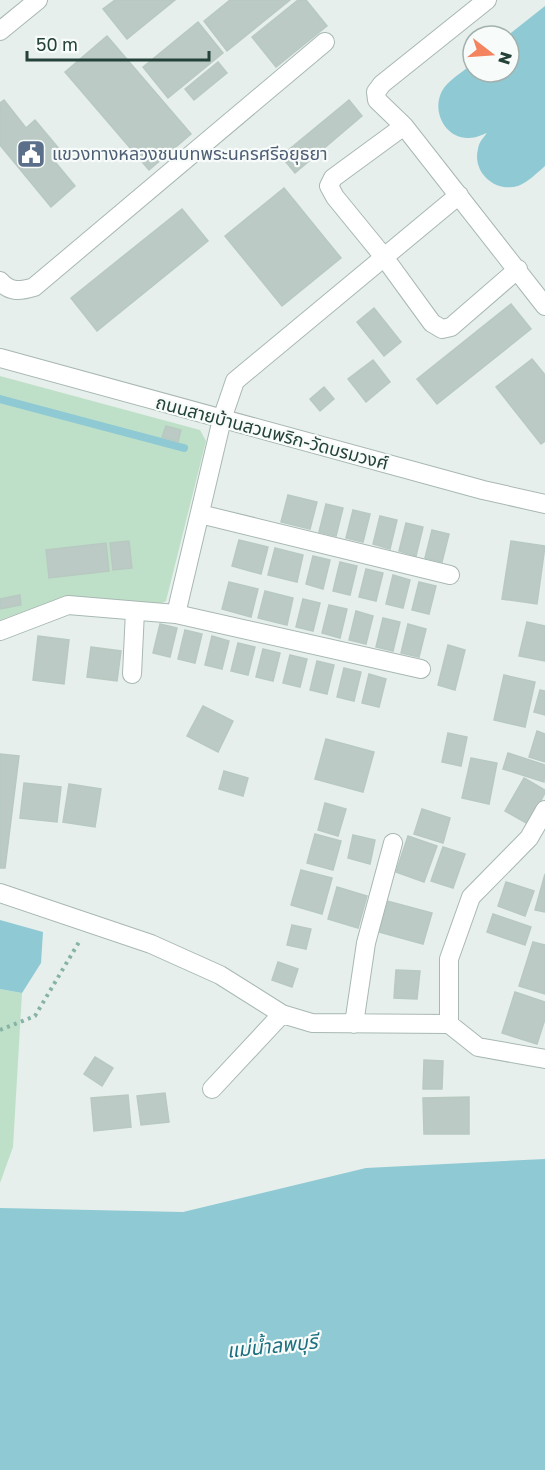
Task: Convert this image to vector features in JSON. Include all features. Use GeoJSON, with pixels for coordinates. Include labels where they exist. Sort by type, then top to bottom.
{"type":"FeatureCollection","features":[{"type":"Feature","properties":{"kind":"street"},"geometry":{"type":"LineString","coordinates":[[0,32],[38,0]]}},
{"type":"Feature","properties":{"kind":"street"},"geometry":{"type":"LineString","coordinates":[[487,0],[382,84],[376,92],[377,100],[404,126],[545,306]]}},
{"type":"Feature","properties":{"kind":"street"},"geometry":{"type":"LineString","coordinates":[[0,281],[4,286],[18,291],[34,287],[325,42]]}},
{"type":"Feature","properties":{"kind":"street"},"geometry":{"type":"LineString","coordinates":[[404,126],[333,178],[329,186],[335,197],[384,257],[432,323],[442,329],[451,327],[518,269]]}},
{"type":"Feature","properties":{"kind":"street"},"geometry":{"type":"LineString","coordinates":[[176,614],[222,419],[235,381],[459,195]]}},
{"type":"Feature","properties":{"kind":"street","name":"ถนนสายบ้านสวนพริก-วัดบรมวงศ์"},"geometry":{"type":"LineString","coordinates":[[0,358],[483,490],[545,504]]}},
{"type":"Feature","properties":{"kind":"street"},"geometry":{"type":"LineString","coordinates":[[200,514],[450,575]]}},
{"type":"Feature","properties":{"kind":"street"},"geometry":{"type":"LineString","coordinates":[[0,631],[68,605],[176,614],[421,669]]}},
{"type":"Feature","properties":{"kind":"street"},"geometry":{"type":"LineString","coordinates":[[132,674],[135,611]]}},
{"type":"Feature","properties":{"kind":"street"},"geometry":{"type":"LineString","coordinates":[[449,1024],[449,959],[471,897],[530,838],[545,810]]}},
{"type":"Feature","properties":{"kind":"street"},"geometry":{"type":"LineString","coordinates":[[354,1024],[366,943],[393,843]]}},
{"type":"Feature","properties":{"kind":"street"},"geometry":{"type":"LineString","coordinates":[[0,893],[151,944],[220,975],[282,1014],[312,1023],[449,1024],[478,1047],[545,1059]]}},
{"type":"Feature","properties":{"kind":"street"},"geometry":{"type":"LineString","coordinates":[[212,1089],[282,1014]]}},
{"type":"Feature","properties":{"kind":"path"},"geometry":{"type":"LineString","coordinates":[[0,1030],[35,1016],[90,923]]}},
{"type":"Feature","properties":{"kind":"green space"},"geometry":{"type":"Polygon","coordinates":[[[0,376],[200,430],[206,441],[166,601],[160,604],[66,596],[0,620],[0,376]]]}},
{"type":"Feature","properties":{"kind":"green space"},"geometry":{"type":"Polygon","coordinates":[[[0,989],[22,993],[13,1147],[0,1183],[0,989]]]}},
{"type":"Feature","properties":{"kind":"water"},"geometry":{"type":"Polygon","coordinates":[[[545,6],[545,166],[522,184],[509,187],[487,179],[478,165],[479,147],[487,133],[469,138],[454,134],[443,123],[438,107],[442,91],[461,73],[461,84],[521,84],[521,25],[545,6]]]}},
{"type":"Feature","properties":{"kind":"water"},"geometry":{"type":"Polygon","coordinates":[[[0,920],[43,932],[41,963],[22,993],[0,989],[0,920]]]}},
{"type":"Feature","properties":{"kind":"water","name":"แม่น้ำลพบุรี"},"geometry":{"type":"Polygon","coordinates":[[[545,1159],[545,1470],[0,1470],[0,1208],[183,1212],[366,1168],[545,1159]]]}},
{"type":"Feature","properties":{"kind":"building"},"geometry":{"type":"Polygon","coordinates":[[[115,0],[175,0],[127,39],[103,9],[115,0]]]}},
{"type":"Feature","properties":{"kind":"building"},"geometry":{"type":"Polygon","coordinates":[[[230,0],[290,0],[227,51],[204,21],[230,0]]]}},
{"type":"Feature","properties":{"kind":"building"},"geometry":{"type":"Polygon","coordinates":[[[298,0],[306,0],[327,26],[276,67],[252,37],[298,0]]]}},
{"type":"Feature","properties":{"kind":"building"},"geometry":{"type":"Polygon","coordinates":[[[198,22],[223,53],[168,98],[143,67],[198,22]]]}},
{"type":"Feature","properties":{"kind":"building"},"geometry":{"type":"Polygon","coordinates":[[[107,36],[191,134],[149,170],[65,72],[107,36]]]}},
{"type":"Feature","properties":{"kind":"building"},"geometry":{"type":"Polygon","coordinates":[[[218,62],[227,73],[194,100],[185,89],[218,62]]]}},
{"type":"Feature","properties":{"kind":"building","name":"แขวงทางหลวงชนบทพระนครศรีอยุธยา"},"geometry":{"type":"Polygon","coordinates":[[[4,100],[26,128],[35,120],[60,150],[51,157],[75,186],[51,207],[0,145],[0,103],[4,100]]]}},
{"type":"Feature","properties":{"kind":"building"},"geometry":{"type":"Polygon","coordinates":[[[349,100],[362,116],[295,173],[281,156],[349,100]]]}},
{"type":"Feature","properties":{"kind":"building"},"geometry":{"type":"Polygon","coordinates":[[[284,188],[341,258],[282,306],[225,236],[284,188]]]}},
{"type":"Feature","properties":{"kind":"building"},"geometry":{"type":"Polygon","coordinates":[[[182,209],[208,241],[97,331],[71,298],[182,209]]]}},
{"type":"Feature","properties":{"kind":"building"},"geometry":{"type":"Polygon","coordinates":[[[511,304],[531,329],[437,404],[417,379],[511,304]]]}},
{"type":"Feature","properties":{"kind":"building"},"geometry":{"type":"Polygon","coordinates":[[[374,308],[401,342],[384,356],[357,322],[374,308]]]}},
{"type":"Feature","properties":{"kind":"building"},"geometry":{"type":"Polygon","coordinates":[[[532,359],[545,375],[545,441],[541,444],[496,387],[532,359]]]}},
{"type":"Feature","properties":{"kind":"building"},"geometry":{"type":"Polygon","coordinates":[[[373,360],[390,382],[366,402],[348,379],[373,360]]]}},
{"type":"Feature","properties":{"kind":"building"},"geometry":{"type":"Polygon","coordinates":[[[324,387],[334,399],[320,411],[310,399],[324,387]]]}},
{"type":"Feature","properties":{"kind":"building"},"geometry":{"type":"Polygon","coordinates":[[[166,426],[181,430],[178,442],[162,437],[166,426]]]}},
{"type":"Feature","properties":{"kind":"building"},"geometry":{"type":"Polygon","coordinates":[[[288,495],[317,502],[310,529],[281,522],[288,495]]]}},
{"type":"Feature","properties":{"kind":"building"},"geometry":{"type":"Polygon","coordinates":[[[326,504],[343,508],[336,536],[319,532],[326,504]]]}},
{"type":"Feature","properties":{"kind":"building"},"geometry":{"type":"Polygon","coordinates":[[[353,510],[370,514],[363,542],[346,538],[353,510]]]}},
{"type":"Feature","properties":{"kind":"building"},"geometry":{"type":"Polygon","coordinates":[[[380,516],[397,520],[390,549],[373,544],[380,516]]]}},
{"type":"Feature","properties":{"kind":"building"},"geometry":{"type":"Polygon","coordinates":[[[406,523],[423,527],[416,556],[399,551],[406,523]]]}},
{"type":"Feature","properties":{"kind":"building"},"geometry":{"type":"Polygon","coordinates":[[[432,530],[449,534],[442,562],[425,558],[432,530]]]}},
{"type":"Feature","properties":{"kind":"building"},"geometry":{"type":"Polygon","coordinates":[[[239,540],[268,547],[261,574],[232,566],[239,540]]]}},
{"type":"Feature","properties":{"kind":"building"},"geometry":{"type":"Polygon","coordinates":[[[129,541],[132,568],[113,570],[110,543],[129,541]]]}},
{"type":"Feature","properties":{"kind":"building"},"geometry":{"type":"Polygon","coordinates":[[[511,541],[545,546],[537,604],[502,599],[511,541]]]}},
{"type":"Feature","properties":{"kind":"building"},"geometry":{"type":"Polygon","coordinates":[[[106,543],[109,571],[49,578],[46,550],[106,543]]]}},
{"type":"Feature","properties":{"kind":"building"},"geometry":{"type":"Polygon","coordinates":[[[275,548],[303,555],[297,582],[268,575],[275,548]]]}},
{"type":"Feature","properties":{"kind":"building"},"geometry":{"type":"Polygon","coordinates":[[[313,556],[330,560],[323,589],[306,584],[313,556]]]}},
{"type":"Feature","properties":{"kind":"building"},"geometry":{"type":"Polygon","coordinates":[[[340,562],[357,566],[350,595],[333,591],[340,562]]]}},
{"type":"Feature","properties":{"kind":"building"},"geometry":{"type":"Polygon","coordinates":[[[366,569],[383,573],[376,601],[359,597],[366,569]]]}},
{"type":"Feature","properties":{"kind":"building"},"geometry":{"type":"Polygon","coordinates":[[[393,575],[410,580],[403,608],[386,604],[393,575]]]}},
{"type":"Feature","properties":{"kind":"building"},"geometry":{"type":"Polygon","coordinates":[[[229,582],[258,589],[251,617],[222,609],[229,582]]]}},
{"type":"Feature","properties":{"kind":"building"},"geometry":{"type":"Polygon","coordinates":[[[419,582],[436,586],[429,614],[412,610],[419,582]]]}},
{"type":"Feature","properties":{"kind":"building"},"geometry":{"type":"Polygon","coordinates":[[[265,591],[293,598],[287,625],[258,618],[265,591]]]}},
{"type":"Feature","properties":{"kind":"building"},"geometry":{"type":"Polygon","coordinates":[[[20,595],[21,605],[0,609],[0,599],[20,595]]]}},
{"type":"Feature","properties":{"kind":"building"},"geometry":{"type":"Polygon","coordinates":[[[303,599],[320,603],[313,631],[296,627],[303,599]]]}},
{"type":"Feature","properties":{"kind":"building"},"geometry":{"type":"Polygon","coordinates":[[[329,605],[347,609],[340,638],[322,633],[329,605]]]}},
{"type":"Feature","properties":{"kind":"building"},"geometry":{"type":"Polygon","coordinates":[[[356,611],[373,616],[366,644],[349,640],[356,611]]]}},
{"type":"Feature","properties":{"kind":"building"},"geometry":{"type":"Polygon","coordinates":[[[383,618],[400,622],[393,651],[376,647],[383,618]]]}},
{"type":"Feature","properties":{"kind":"building"},"geometry":{"type":"Polygon","coordinates":[[[527,622],[545,626],[545,661],[519,656],[527,622]]]}},
{"type":"Feature","properties":{"kind":"building"},"geometry":{"type":"Polygon","coordinates":[[[160,624],[177,628],[170,657],[153,653],[160,624]]]}},
{"type":"Feature","properties":{"kind":"building"},"geometry":{"type":"Polygon","coordinates":[[[408,624],[426,629],[419,657],[401,653],[408,624]]]}},
{"type":"Feature","properties":{"kind":"building"},"geometry":{"type":"Polygon","coordinates":[[[185,630],[202,634],[195,663],[178,659],[185,630]]]}},
{"type":"Feature","properties":{"kind":"building"},"geometry":{"type":"Polygon","coordinates":[[[38,636],[69,640],[64,684],[33,680],[38,636]]]}},
{"type":"Feature","properties":{"kind":"building"},"geometry":{"type":"Polygon","coordinates":[[[212,636],[229,641],[222,669],[205,665],[212,636]]]}},
{"type":"Feature","properties":{"kind":"building"},"geometry":{"type":"Polygon","coordinates":[[[238,643],[255,647],[248,675],[231,671],[238,643]]]}},
{"type":"Feature","properties":{"kind":"building"},"geometry":{"type":"Polygon","coordinates":[[[448,645],[465,650],[455,690],[438,685],[448,645]]]}},
{"type":"Feature","properties":{"kind":"building"},"geometry":{"type":"Polygon","coordinates":[[[91,647],[121,651],[117,681],[87,677],[91,647]]]}},
{"type":"Feature","properties":{"kind":"building"},"geometry":{"type":"Polygon","coordinates":[[[263,649],[280,653],[273,681],[256,677],[263,649]]]}},
{"type":"Feature","properties":{"kind":"building"},"geometry":{"type":"Polygon","coordinates":[[[290,655],[307,659],[300,687],[283,683],[290,655]]]}},
{"type":"Feature","properties":{"kind":"building"},"geometry":{"type":"Polygon","coordinates":[[[317,661],[334,665],[327,694],[310,690],[317,661]]]}},
{"type":"Feature","properties":{"kind":"building"},"geometry":{"type":"Polygon","coordinates":[[[344,668],[361,672],[354,701],[337,697],[344,668]]]}},
{"type":"Feature","properties":{"kind":"building"},"geometry":{"type":"Polygon","coordinates":[[[369,674],[386,679],[379,707],[362,703],[369,674]]]}},
{"type":"Feature","properties":{"kind":"building"},"geometry":{"type":"Polygon","coordinates":[[[504,675],[535,682],[525,727],[494,720],[504,675]]]}},
{"type":"Feature","properties":{"kind":"building"},"geometry":{"type":"Polygon","coordinates":[[[540,690],[545,691],[545,715],[534,712],[540,690]]]}},
{"type":"Feature","properties":{"kind":"building"},"geometry":{"type":"Polygon","coordinates":[[[203,706],[233,721],[218,752],[187,736],[203,706]]]}},
{"type":"Feature","properties":{"kind":"building"},"geometry":{"type":"Polygon","coordinates":[[[537,731],[545,734],[545,762],[529,757],[537,731]]]}},
{"type":"Feature","properties":{"kind":"building"},"geometry":{"type":"Polygon","coordinates":[[[448,733],[467,737],[461,766],[442,762],[448,733]]]}},
{"type":"Feature","properties":{"kind":"building"},"geometry":{"type":"Polygon","coordinates":[[[326,739],[374,752],[363,792],[315,779],[326,739]]]}},
{"type":"Feature","properties":{"kind":"building"},"geometry":{"type":"Polygon","coordinates":[[[508,753],[545,765],[544,782],[503,769],[508,753]]]}},
{"type":"Feature","properties":{"kind":"building"},"geometry":{"type":"Polygon","coordinates":[[[0,754],[19,756],[5,868],[0,868],[0,754]]]}},
{"type":"Feature","properties":{"kind":"building"},"geometry":{"type":"Polygon","coordinates":[[[471,758],[497,763],[489,804],[462,798],[471,758]]]}},
{"type":"Feature","properties":{"kind":"building"},"geometry":{"type":"Polygon","coordinates":[[[224,771],[248,778],[243,796],[219,789],[224,771]]]}},
{"type":"Feature","properties":{"kind":"building"},"geometry":{"type":"Polygon","coordinates":[[[524,778],[545,790],[528,824],[505,811],[524,778]]]}},
{"type":"Feature","properties":{"kind":"building"},"geometry":{"type":"Polygon","coordinates":[[[24,783],[61,787],[57,822],[20,818],[24,783]]]}},
{"type":"Feature","properties":{"kind":"building"},"geometry":{"type":"Polygon","coordinates":[[[69,784],[101,789],[95,827],[63,822],[69,784]]]}},
{"type":"Feature","properties":{"kind":"building"},"geometry":{"type":"Polygon","coordinates":[[[325,803],[346,809],[338,836],[318,830],[325,803]]]}},
{"type":"Feature","properties":{"kind":"building"},"geometry":{"type":"Polygon","coordinates":[[[422,809],[450,818],[443,843],[414,834],[422,809]]]}},
{"type":"Feature","properties":{"kind":"building"},"geometry":{"type":"Polygon","coordinates":[[[315,834],[341,841],[333,870],[307,863],[315,834]]]}},
{"type":"Feature","properties":{"kind":"building"},"geometry":{"type":"Polygon","coordinates":[[[353,835],[375,840],[370,864],[348,858],[353,835]]]}},
{"type":"Feature","properties":{"kind":"building"},"geometry":{"type":"Polygon","coordinates":[[[408,836],[437,846],[424,882],[396,872],[408,836]]]}},
{"type":"Feature","properties":{"kind":"building"},"geometry":{"type":"Polygon","coordinates":[[[443,847],[465,854],[453,888],[431,881],[443,847]]]}},
{"type":"Feature","properties":{"kind":"building"},"geometry":{"type":"Polygon","coordinates":[[[301,870],[332,878],[322,914],[291,905],[301,870]]]}},
{"type":"Feature","properties":{"kind":"building"},"geometry":{"type":"Polygon","coordinates":[[[545,874],[545,912],[535,910],[545,874]]]}},
{"type":"Feature","properties":{"kind":"building"},"geometry":{"type":"Polygon","coordinates":[[[506,882],[534,891],[525,916],[498,906],[506,882]]]}},
{"type":"Feature","properties":{"kind":"building"},"geometry":{"type":"Polygon","coordinates":[[[337,887],[367,896],[358,928],[328,919],[337,887]]]}},
{"type":"Feature","properties":{"kind":"building"},"geometry":{"type":"Polygon","coordinates":[[[387,901],[432,913],[423,944],[379,932],[387,901]]]}},
{"type":"Feature","properties":{"kind":"building"},"geometry":{"type":"Polygon","coordinates":[[[493,914],[531,927],[525,945],[487,932],[493,914]]]}},
{"type":"Feature","properties":{"kind":"building"},"geometry":{"type":"Polygon","coordinates":[[[292,925],[311,929],[306,949],[287,945],[292,925]]]}},
{"type":"Feature","properties":{"kind":"building"},"geometry":{"type":"Polygon","coordinates":[[[533,942],[545,945],[545,994],[519,986],[533,942]]]}},
{"type":"Feature","properties":{"kind":"building"},"geometry":{"type":"Polygon","coordinates":[[[278,962],[298,969],[292,987],[272,980],[278,962]]]}},
{"type":"Feature","properties":{"kind":"building"},"geometry":{"type":"Polygon","coordinates":[[[396,970],[420,971],[417,999],[394,998],[396,970]]]}},
{"type":"Feature","properties":{"kind":"building"},"geometry":{"type":"Polygon","coordinates":[[[515,992],[545,1002],[545,1019],[537,1044],[502,1033],[515,992]]]}},
{"type":"Feature","properties":{"kind":"building"},"geometry":{"type":"Polygon","coordinates":[[[95,1057],[113,1068],[102,1086],[84,1074],[95,1057]]]}},
{"type":"Feature","properties":{"kind":"building"},"geometry":{"type":"Polygon","coordinates":[[[424,1060],[443,1061],[442,1089],[423,1089],[424,1060]]]}},
{"type":"Feature","properties":{"kind":"building"},"geometry":{"type":"Polygon","coordinates":[[[165,1093],[169,1122],[141,1125],[137,1096],[165,1093]]]}},
{"type":"Feature","properties":{"kind":"building"},"geometry":{"type":"Polygon","coordinates":[[[128,1095],[131,1127],[94,1131],[91,1098],[128,1095]]]}},
{"type":"Feature","properties":{"kind":"building"},"geometry":{"type":"Polygon","coordinates":[[[469,1097],[469,1134],[424,1134],[423,1098],[469,1097]]]}},
{"type":"Feature","properties":{"kind":"waterway"},"geometry":{"type":"LineString","coordinates":[[0,399],[184,448]]}},
{"type":"Feature","properties":{"kind":"place","name":"แขวงทางหลวงชนบทพระนครศรีอยุธยา"},"geometry":{"type":"Point","coordinates":[31,154]}}]}
